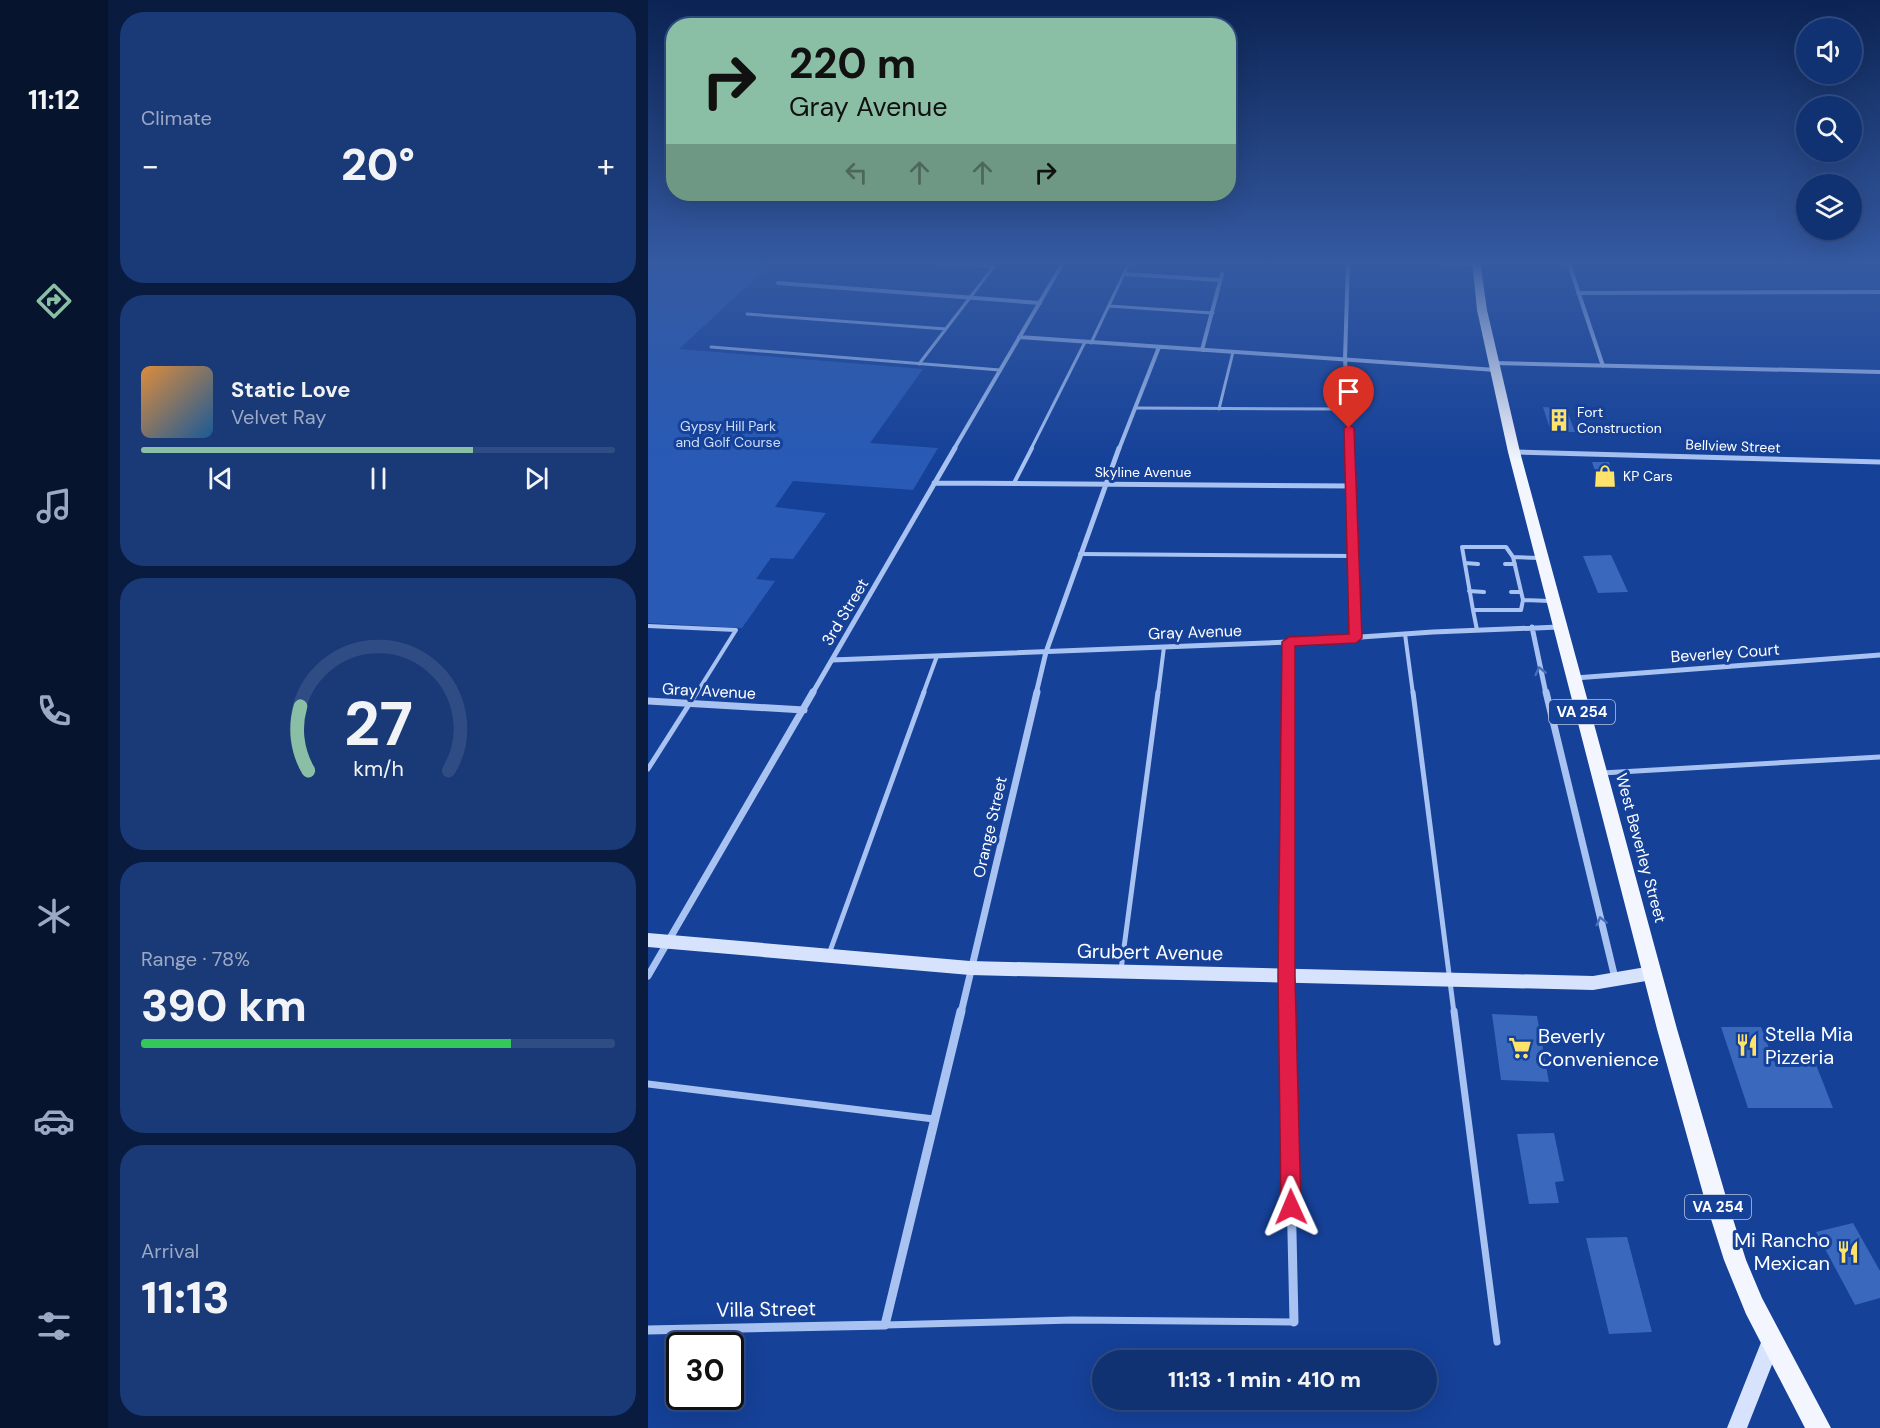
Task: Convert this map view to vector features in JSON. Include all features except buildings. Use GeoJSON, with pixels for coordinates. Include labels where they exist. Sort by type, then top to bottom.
{"type":"FeatureCollection","features":[{"type":"Feature","properties":{"kind":"main road","name":"West Beverley Street"},"geometry":{"type":"LineString","coordinates":[[1486,328],[1514,452],[1559,627],[1714,1197],[1735,1260],[1771,1342],[1818,1428]]}},
{"type":"Feature","properties":{"kind":"street","name":"3rd Street"},"geometry":{"type":"LineString","coordinates":[[648,976],[901,545],[934,483],[1025,328]]}},
{"type":"Feature","properties":{"kind":"street"},"geometry":{"type":"LineString","coordinates":[[1202,350],[1209,328]]}},
{"type":"Feature","properties":{"kind":"street"},"geometry":{"type":"LineString","coordinates":[[1346,328],[1345,359],[1352,486],[1356,638]]}},
{"type":"Feature","properties":{"kind":"street"},"geometry":{"type":"LineString","coordinates":[[1590,328],[1603,366]]}},
{"type":"Feature","properties":{"kind":"street"},"geometry":{"type":"LineString","coordinates":[[1019,337],[1345,359],[1495,366],[1880,372]]}},
{"type":"Feature","properties":{"kind":"street","name":"Orange Street"},"geometry":{"type":"LineString","coordinates":[[885,1324],[936,1119],[1046,652],[1105,484],[1159,347]]}},
{"type":"Feature","properties":{"kind":"street","name":"Bellview Street"},"geometry":{"type":"LineString","coordinates":[[1514,452],[1880,462]]}},
{"type":"Feature","properties":{"kind":"street","name":"Skyline Avenue"},"geometry":{"type":"LineString","coordinates":[[934,483],[1352,486]]}},
{"type":"Feature","properties":{"kind":"street"},"geometry":{"type":"LineString","coordinates":[[1532,627],[1563,766],[1615,978]]}},
{"type":"Feature","properties":{"kind":"street","name":"Gray Avenue"},"geometry":{"type":"LineString","coordinates":[[832,660],[1289,642],[1559,627]]}},
{"type":"Feature","properties":{"kind":"street"},"geometry":{"type":"LineString","coordinates":[[1289,642],[1286,976],[1294,1322]]}},
{"type":"Feature","properties":{"kind":"street","name":"Beverley Court"},"geometry":{"type":"LineString","coordinates":[[1573,678],[1880,656]]}},
{"type":"Feature","properties":{"kind":"street","name":"Gray Avenue"},"geometry":{"type":"LineString","coordinates":[[648,701],[804,710]]}},
{"type":"Feature","properties":{"kind":"street","name":"Grubert Avenue"},"geometry":{"type":"LineString","coordinates":[[648,940],[970,968],[1593,983],[1652,973]]}},
{"type":"Feature","properties":{"kind":"street","name":"Villa Street"},"geometry":{"type":"LineString","coordinates":[[648,1330],[885,1324]]}},
{"type":"Feature","properties":{"kind":"street"},"geometry":{"type":"LineString","coordinates":[[1737,1428],[1771,1342]]}},
{"type":"Feature","properties":{"kind":"lane"},"geometry":{"type":"LineString","coordinates":[[928,328],[946,329]]}},
{"type":"Feature","properties":{"kind":"lane"},"geometry":{"type":"LineString","coordinates":[[1091,343],[1098,328]]}},
{"type":"Feature","properties":{"kind":"lane"},"geometry":{"type":"LineString","coordinates":[[918,364],[946,329]]}},
{"type":"Feature","properties":{"kind":"lane"},"geometry":{"type":"LineString","coordinates":[[1014,483],[1085,342]]}},
{"type":"Feature","properties":{"kind":"lane"},"geometry":{"type":"LineString","coordinates":[[711,347],[1000,370]]}},
{"type":"Feature","properties":{"kind":"lane"},"geometry":{"type":"LineString","coordinates":[[1220,409],[1233,352]]}},
{"type":"Feature","properties":{"kind":"lane"},"geometry":{"type":"LineString","coordinates":[[1135,408],[1348,409]]}},
{"type":"Feature","properties":{"kind":"lane"},"geometry":{"type":"LineString","coordinates":[[1473,610],[1521,610],[1523,600],[1515,564],[1506,548],[1462,547],[1469,591],[1477,630]]}},
{"type":"Feature","properties":{"kind":"lane"},"geometry":{"type":"LineString","coordinates":[[1080,554],[1354,556]]}},
{"type":"Feature","properties":{"kind":"lane"},"geometry":{"type":"LineString","coordinates":[[1513,557],[1542,558]]}},
{"type":"Feature","properties":{"kind":"lane"},"geometry":{"type":"LineString","coordinates":[[1465,563],[1479,564]]}},
{"type":"Feature","properties":{"kind":"lane"},"geometry":{"type":"LineString","coordinates":[[1505,564],[1515,564]]}},
{"type":"Feature","properties":{"kind":"lane"},"geometry":{"type":"LineString","coordinates":[[1469,591],[1484,592]]}},
{"type":"Feature","properties":{"kind":"lane"},"geometry":{"type":"LineString","coordinates":[[1511,592],[1521,592]]}},
{"type":"Feature","properties":{"kind":"lane"},"geometry":{"type":"LineString","coordinates":[[1523,600],[1553,601]]}},
{"type":"Feature","properties":{"kind":"lane"},"geometry":{"type":"LineString","coordinates":[[648,626],[736,630],[648,769]]}},
{"type":"Feature","properties":{"kind":"lane"},"geometry":{"type":"LineString","coordinates":[[1405,634],[1448,980],[1497,1341]]}},
{"type":"Feature","properties":{"kind":"lane"},"geometry":{"type":"LineString","coordinates":[[1121,972],[1164,647]]}},
{"type":"Feature","properties":{"kind":"lane"},"geometry":{"type":"LineString","coordinates":[[829,954],[937,656]]}},
{"type":"Feature","properties":{"kind":"lane"},"geometry":{"type":"LineString","coordinates":[[1599,773],[1880,758]]}},
{"type":"Feature","properties":{"kind":"lane"},"geometry":{"type":"LineString","coordinates":[[648,1084],[936,1119]]}},
{"type":"Feature","properties":{"kind":"lane"},"geometry":{"type":"LineString","coordinates":[[885,1324],[1073,1320],[1294,1322]]}},
{"type":"Feature","properties":{"kind":"green space","name":"Gypsy Hill Park and Golf Course"},"geometry":{"type":"Polygon","coordinates":[[[648,328],[702,328],[679,349],[923,369],[870,443],[938,448],[913,490],[793,481],[775,507],[826,513],[793,559],[771,558],[756,579],[775,581],[742,628],[648,623],[648,328]]]}},
{"type":"Feature","properties":{"kind":"place","name":"Fort Construction"},"geometry":{"type":"Point","coordinates":[1559,420]}},
{"type":"Feature","properties":{"kind":"place","name":"KP Cars"},"geometry":{"type":"Point","coordinates":[1605,476]}},
{"type":"Feature","properties":{"kind":"place","name":"Stella Mia Pizzeria"},"geometry":{"type":"Point","coordinates":[1747,1045]}},
{"type":"Feature","properties":{"kind":"place","name":"Beverly Convenience"},"geometry":{"type":"Point","coordinates":[1520,1048]}},
{"type":"Feature","properties":{"kind":"place","name":"Mi Rancho Mexican"},"geometry":{"type":"Point","coordinates":[1848,1252]}},
{"type":"Feature","properties":{"kind":"route"},"geometry":{"type":"LineString","coordinates":[[1291,1207],[1286,976],[1289,642],[1356,638],[1349,428]]}}]}
